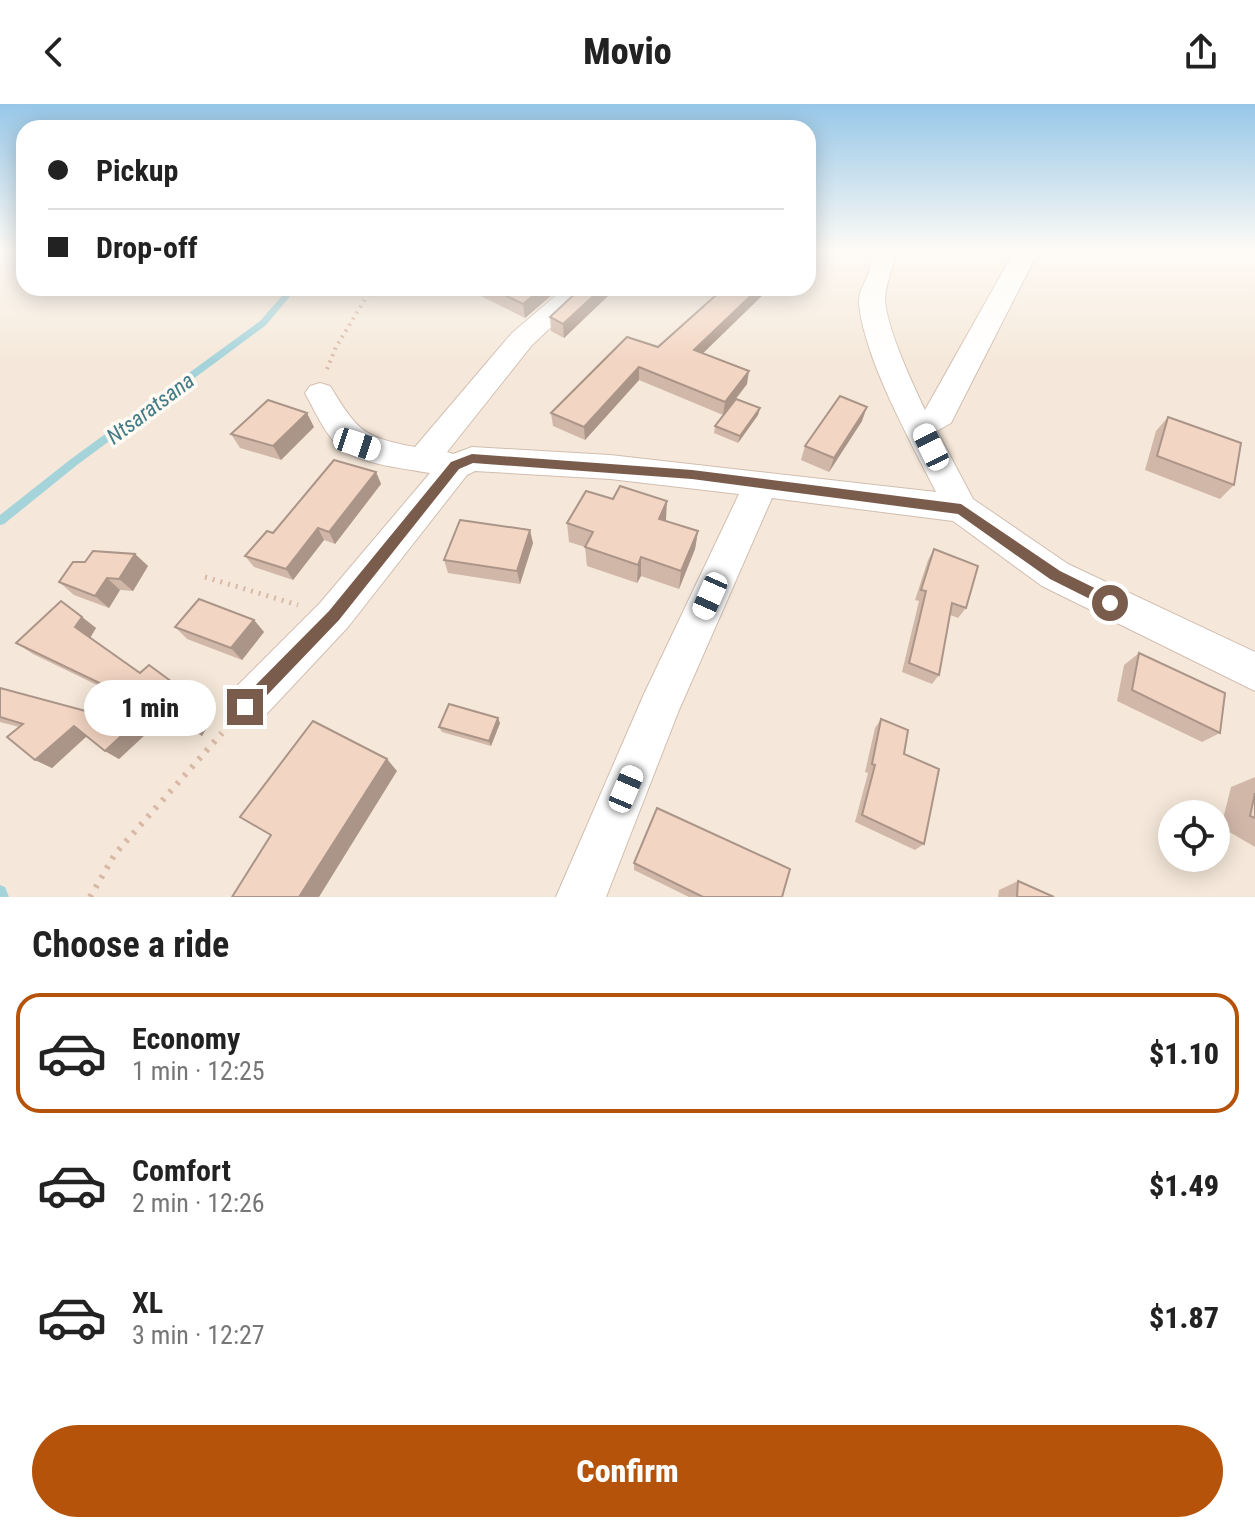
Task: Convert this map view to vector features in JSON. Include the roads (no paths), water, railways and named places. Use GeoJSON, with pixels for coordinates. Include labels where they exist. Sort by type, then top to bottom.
{"type":"FeatureCollection","features":[{"type":"Feature","properties":{"kind":"street"},"geometry":{"type":"LineString","coordinates":[[874,287],[872,302],[897,379],[961,509]]}},
{"type":"Feature","properties":{"kind":"street"},"geometry":{"type":"LineString","coordinates":[[921,426],[940,415],[1007,287]]}},
{"type":"Feature","properties":{"kind":"street"},"geometry":{"type":"LineString","coordinates":[[245,707],[334,615],[522,339],[571,296]]}},
{"type":"Feature","properties":{"kind":"street"},"geometry":{"type":"LineString","coordinates":[[320,393],[339,426],[357,444],[390,454],[439,462],[507,460],[638,469],[961,509],[1055,575],[1252,663]]}},
{"type":"Feature","properties":{"kind":"street"},"geometry":{"type":"LineString","coordinates":[[581,897],[659,708],[761,484]]}},
{"type":"Feature","properties":{"kind":"waterway","name":"Ntsaratsana"},"geometry":{"type":"LineString","coordinates":[[0,521],[74,462],[263,323],[286,296]]}},
{"type":"Feature","properties":{"kind":"waterway","name":"Ntsaratsana"},"geometry":{"type":"LineString","coordinates":[[0,892],[2,897]]}}]}
